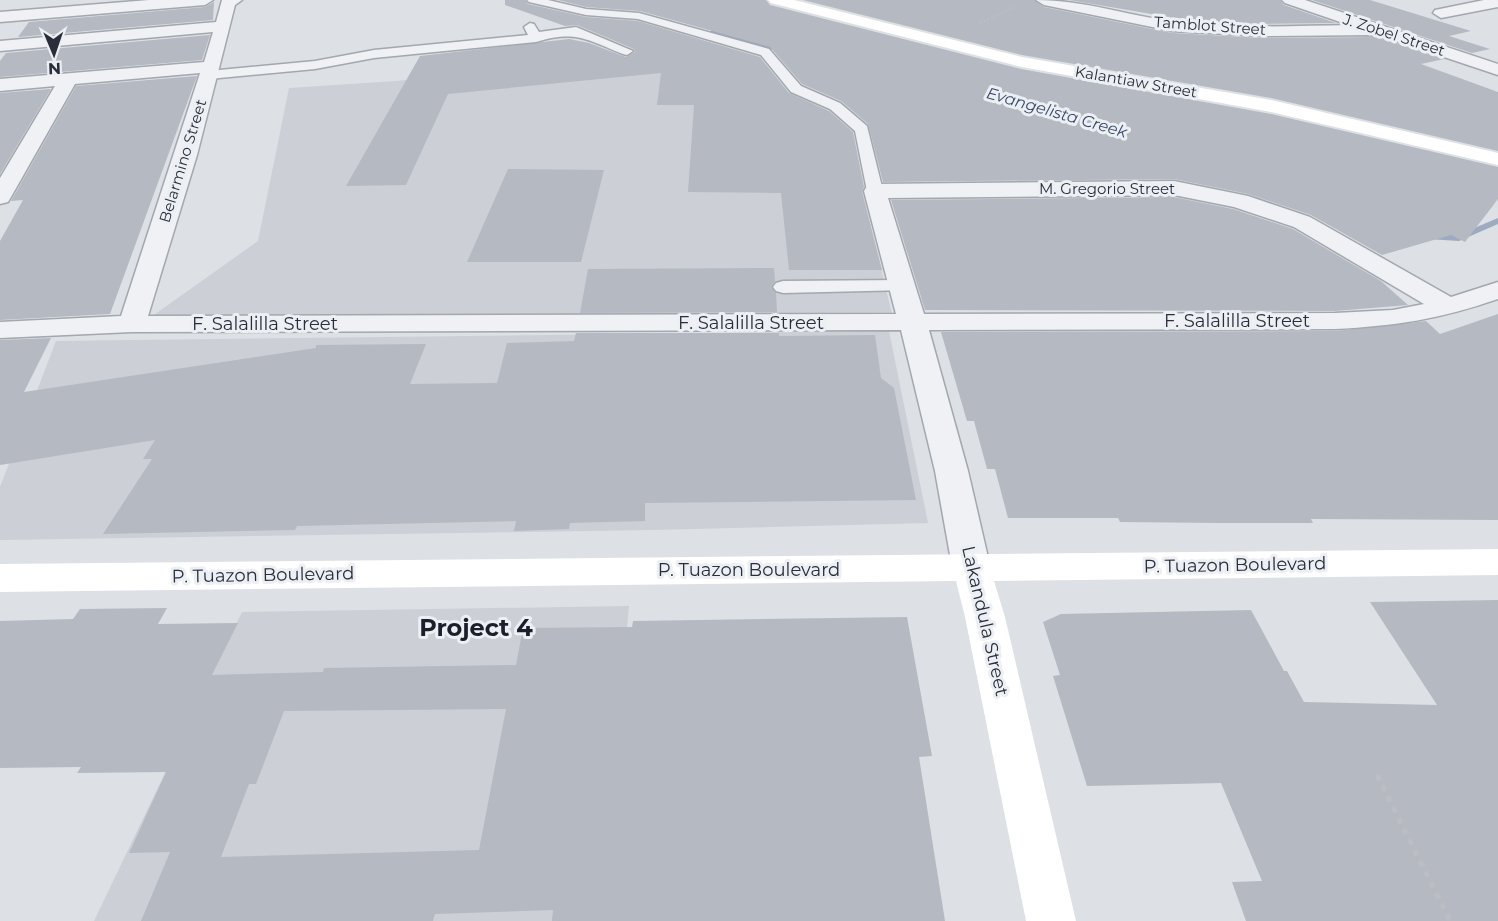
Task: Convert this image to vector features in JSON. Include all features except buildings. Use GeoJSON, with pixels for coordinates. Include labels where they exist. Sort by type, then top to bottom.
{"type":"FeatureCollection","features":[{"type":"Feature","properties":{"kind":"street"},"geometry":{"type":"LineString","coordinates":[[0,16],[83,5],[205,0]]}},
{"type":"Feature","properties":{"kind":"street","name":"Belarmino Street"},"geometry":{"type":"LineString","coordinates":[[132,324],[210,71],[228,3],[234,0]]}},
{"type":"Feature","properties":{"kind":"street","name":"Kalantiaw Street"},"geometry":{"type":"LineString","coordinates":[[776,0],[1022,62],[1271,106],[1498,159]]}},
{"type":"Feature","properties":{"kind":"street","name":"Tamblot Street"},"geometry":{"type":"LineString","coordinates":[[1044,0],[1078,3],[1172,26],[1263,31],[1379,30]]}},
{"type":"Feature","properties":{"kind":"street","name":"J. Zobel Street"},"geometry":{"type":"LineString","coordinates":[[1290,0],[1498,70]]}},
{"type":"Feature","properties":{"kind":"street"},"geometry":{"type":"LineString","coordinates":[[1441,13],[1498,2]]}},
{"type":"Feature","properties":{"kind":"street"},"geometry":{"type":"LineString","coordinates":[[32,82],[83,5]]}},
{"type":"Feature","properties":{"kind":"street"},"geometry":{"type":"LineString","coordinates":[[0,46],[223,26]]}},
{"type":"Feature","properties":{"kind":"street"},"geometry":{"type":"LineString","coordinates":[[0,85],[210,71]]}},
{"type":"Feature","properties":{"kind":"street"},"geometry":{"type":"LineString","coordinates":[[0,197],[68,80]]}},
{"type":"Feature","properties":{"kind":"street","name":"M. Gregorio Street"},"geometry":{"type":"LineString","coordinates":[[875,191],[1174,188],[1206,193],[1275,211],[1302,222],[1449,307]]}},
{"type":"Feature","properties":{"kind":"street"},"geometry":{"type":"LineString","coordinates":[[875,191],[913,322]]}},
{"type":"Feature","properties":{"kind":"street","name":"F. Salalilla Street"},"geometry":{"type":"LineString","coordinates":[[0,330],[132,324],[1335,321],[1393,318],[1449,307],[1498,290]]}},
{"type":"Feature","properties":{"kind":"street","name":"Lakandula Street"},"geometry":{"type":"LineString","coordinates":[[913,322],[985,617],[1051,921]]}},
{"type":"Feature","properties":{"kind":"street","name":"P. Tuazon Boulevard"},"geometry":{"type":"LineString","coordinates":[[0,578],[1498,562]]}},
{"type":"Feature","properties":{"kind":"lane"},"geometry":{"type":"LineString","coordinates":[[533,0],[586,12],[639,16],[765,52],[796,89],[835,106],[862,129],[875,191]]}},
{"type":"Feature","properties":{"kind":"lane"},"geometry":{"type":"LineString","coordinates":[[210,71],[315,65],[374,54],[536,38],[532,31],[576,31],[627,51]]}},
{"type":"Feature","properties":{"kind":"lane"},"geometry":{"type":"LineString","coordinates":[[783,286],[902,285]]}},
{"type":"Feature","properties":{"kind":"path"},"geometry":{"type":"LineString","coordinates":[[938,42],[1020,5]]}},
{"type":"Feature","properties":{"kind":"path"},"geometry":{"type":"LineString","coordinates":[[1377,775],[1450,921]]}},
{"type":"Feature","properties":{"kind":"shaded area"},"geometry":{"type":"Polygon","coordinates":[[[661,55],[783,128],[847,127],[892,314],[151,317],[258,241],[289,88],[396,81],[661,55]]]}},
{"type":"Feature","properties":{"kind":"shaded area"},"geometry":{"type":"Polygon","coordinates":[[[889,331],[928,523],[652,530],[0,540],[0,487],[56,341],[889,331]]]}},
{"type":"Feature","properties":{"kind":"shaded area"},"geometry":{"type":"Polygon","coordinates":[[[629,606],[599,921],[94,921],[242,612],[629,606]]]}},
{"type":"Feature","properties":{"kind":"waterway","name":"Evangelista Creek"},"geometry":{"type":"LineString","coordinates":[[713,31],[786,52]]}},
{"type":"Feature","properties":{"kind":"waterway","name":"Evangelista Creek"},"geometry":{"type":"LineString","coordinates":[[1428,236],[1459,238],[1498,221]]}},
{"type":"Feature","properties":{"kind":"district","name":"Project 4"},"geometry":{"type":"Point","coordinates":[476,628]}}]}
